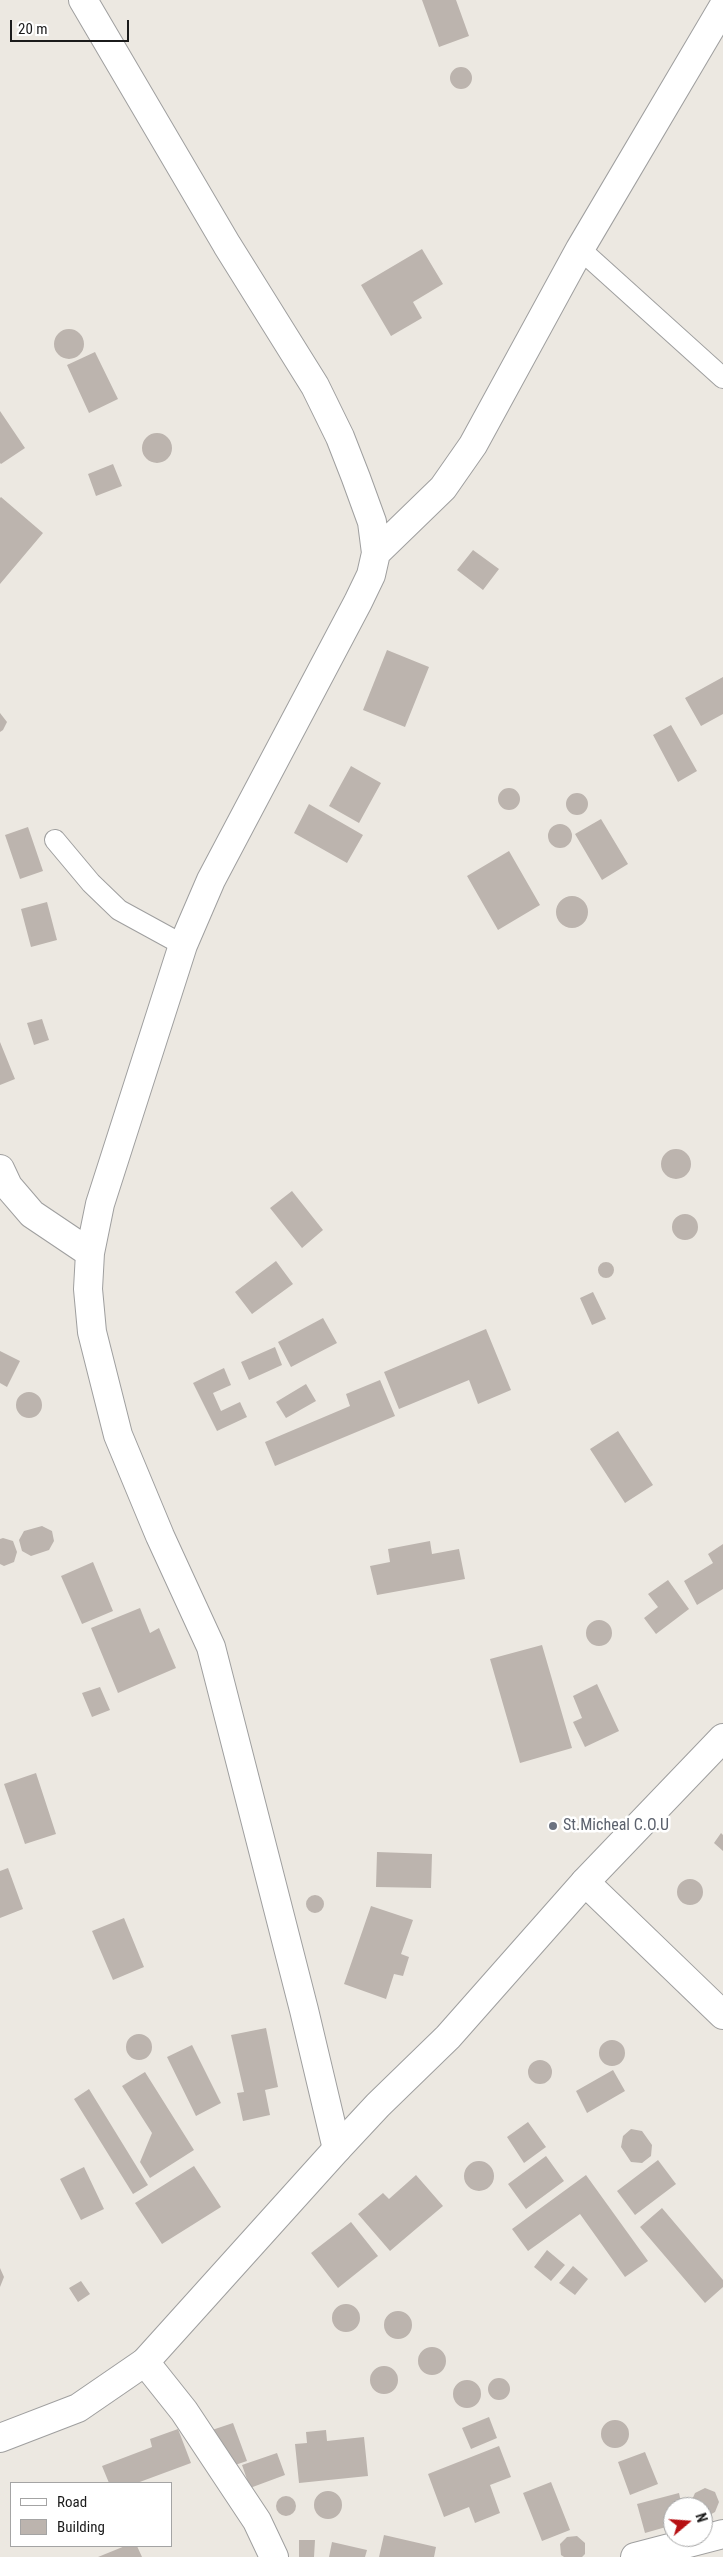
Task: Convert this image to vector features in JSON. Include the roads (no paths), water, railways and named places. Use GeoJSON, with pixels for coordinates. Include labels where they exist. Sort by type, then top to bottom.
{"type":"FeatureCollection","features":[{"type":"Feature","properties":{"kind":"street"},"geometry":{"type":"LineString","coordinates":[[83,0],[226,245],[315,386],[340,437],[356,478],[372,522],[376,553],[371,576],[211,880],[183,945],[100,1204],[90,1253],[88,1289],[92,1332],[118,1435],[160,1536],[211,1647],[302,2000],[337,2149]]}},
{"type":"Feature","properties":{"kind":"street"},"geometry":{"type":"LineString","coordinates":[[376,553],[443,488],[473,445],[580,249],[723,7]]}},
{"type":"Feature","properties":{"kind":"street"},"geometry":{"type":"LineString","coordinates":[[0,1169],[8,1186],[32,1214],[90,1253]]}},
{"type":"Feature","properties":{"kind":"street"},"geometry":{"type":"LineString","coordinates":[[0,2438],[78,2408],[145,2362],[337,2149],[378,2105],[448,2037],[585,1882],[723,1738]]}},
{"type":"Feature","properties":{"kind":"street"},"geometry":{"type":"LineString","coordinates":[[585,1882],[723,2015]]}},
{"type":"Feature","properties":{"kind":"street"},"geometry":{"type":"LineString","coordinates":[[145,2362],[184,2411],[258,2521],[274,2557]]}},
{"type":"Feature","properties":{"kind":"street"},"geometry":{"type":"LineString","coordinates":[[635,2557],[723,2534]]}},
{"type":"Feature","properties":{"kind":"lane"},"geometry":{"type":"LineString","coordinates":[[580,249],[723,378]]}},
{"type":"Feature","properties":{"kind":"lane"},"geometry":{"type":"LineString","coordinates":[[56,840],[91,883],[119,910],[183,945]]}},
{"type":"Feature","properties":{"kind":"place","name":"St.Micheal C.O.U"},"geometry":{"type":"Point","coordinates":[553,1826]}}]}
